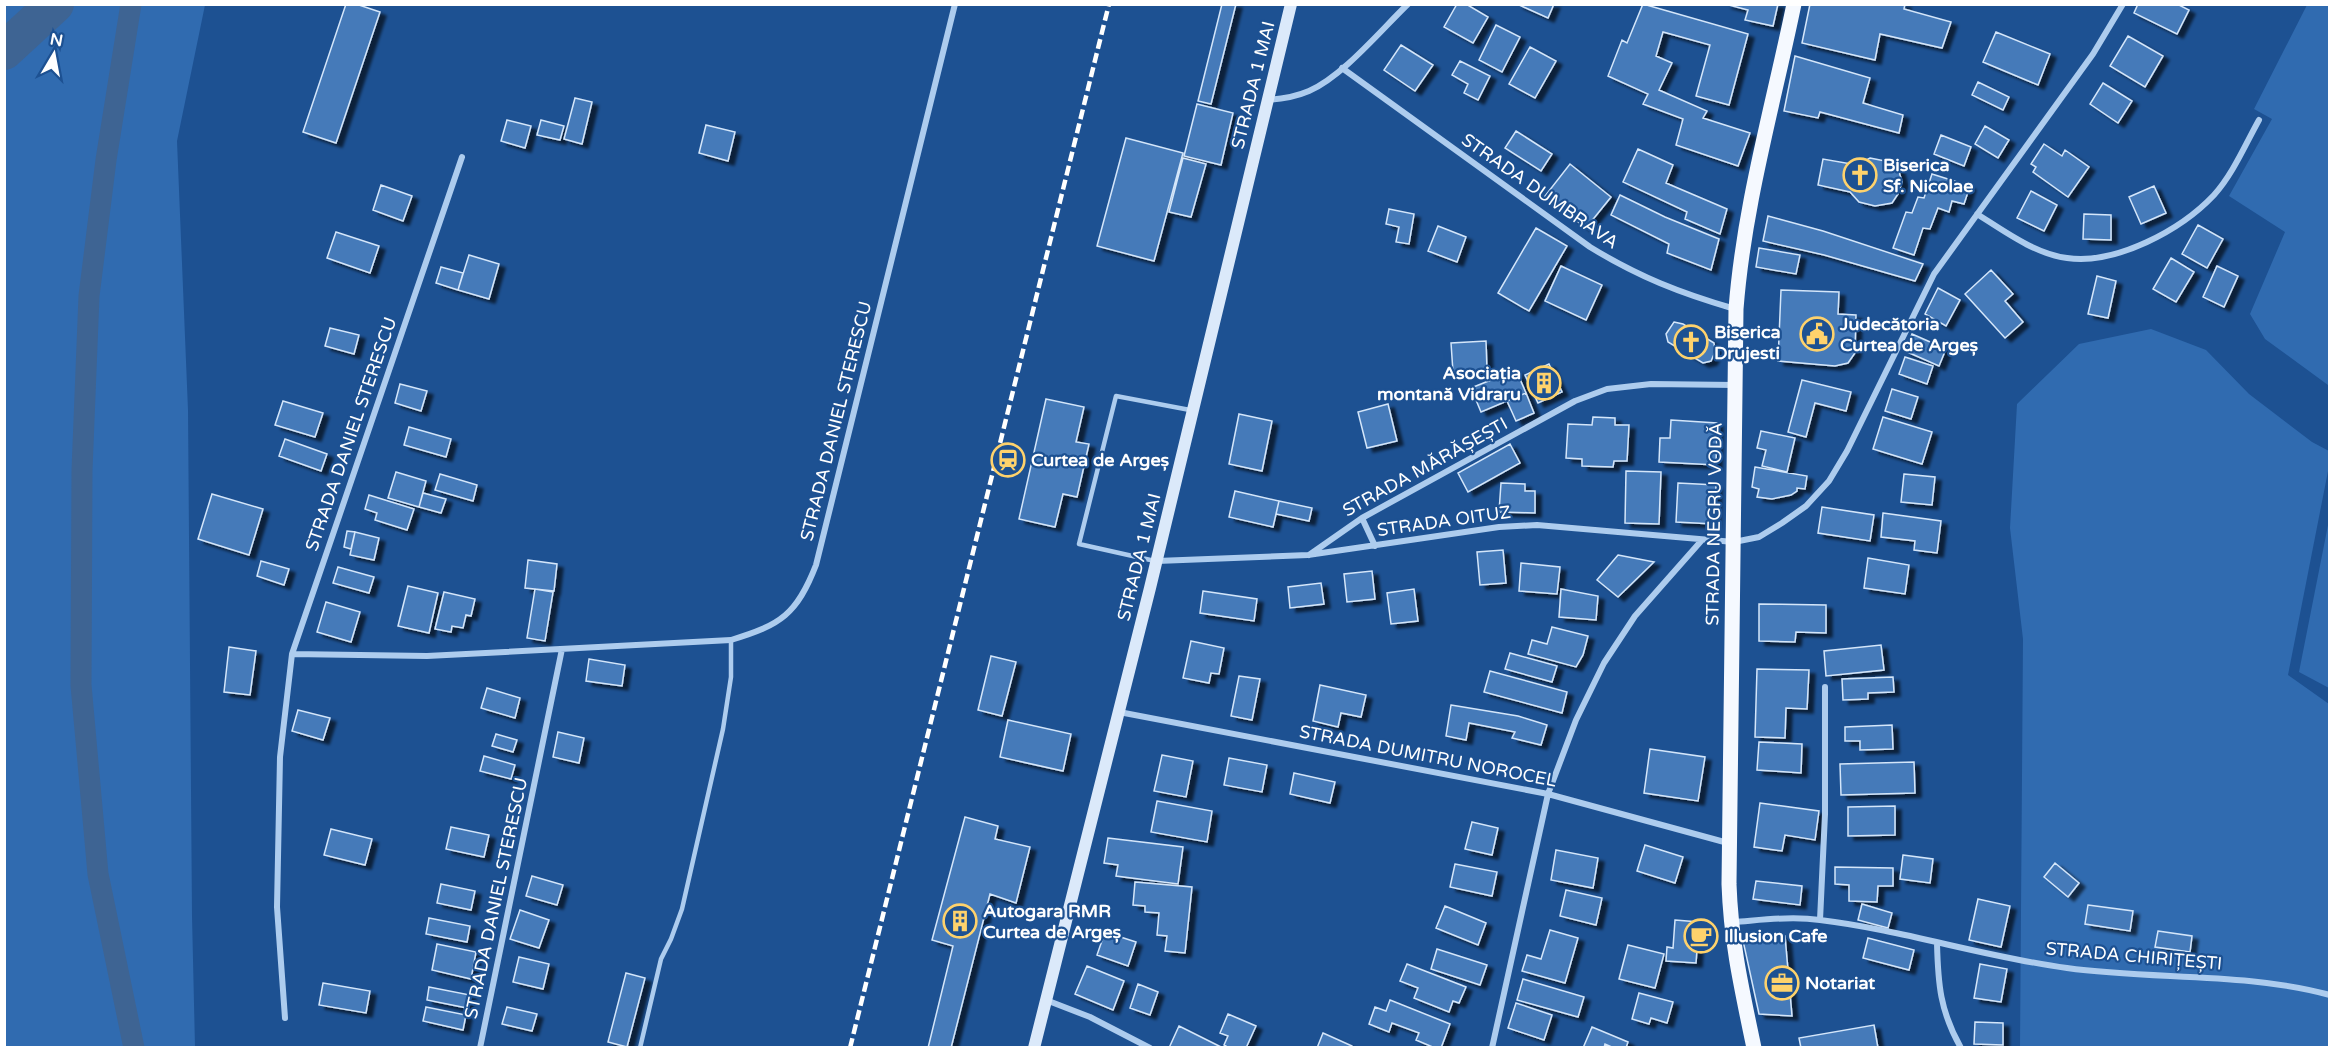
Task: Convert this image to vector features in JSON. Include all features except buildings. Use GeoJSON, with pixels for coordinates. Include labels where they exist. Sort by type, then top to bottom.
{"type":"FeatureCollection","features":[{"type":"Feature","properties":{"kind":"main road","name":"STRADA 1 MAI"},"geometry":{"type":"LineString","coordinates":[[1034,1047],[1157,561],[1291,4]]}},
{"type":"Feature","properties":{"kind":"main road","name":"STRADA NEGRU VODĂ"},"geometry":{"type":"LineString","coordinates":[[1754,1047],[1735,960],[1730,922],[1728,843],[1736,309],[1739,263],[1749,201],[1794,4]]}},
{"type":"Feature","properties":{"kind":"street","name":"STRADA DANIEL STERESCU"},"geometry":{"type":"LineString","coordinates":[[292,654],[428,656],[731,640],[760,631],[784,617],[805,593],[816,565],[955,4]]}},
{"type":"Feature","properties":{"kind":"street"},"geometry":{"type":"LineString","coordinates":[[1267,100],[1292,98],[1310,91],[1332,77],[1408,4]]}},
{"type":"Feature","properties":{"kind":"street","name":"STRADA OITUZ"},"geometry":{"type":"LineString","coordinates":[[1157,561],[1308,555],[1499,527],[1537,525],[1734,542],[1759,537],[1806,506],[1829,481],[1847,451],[1934,274],[2093,54],[2123,4]]}},
{"type":"Feature","properties":{"kind":"street","name":"STRADA DUMBRAVA"},"geometry":{"type":"LineString","coordinates":[[1342,68],[1590,247],[1617,264],[1661,285],[1736,309]]}},
{"type":"Feature","properties":{"kind":"street"},"geometry":{"type":"LineString","coordinates":[[1977,214],[2040,250],[2066,258],[2096,260],[2135,247],[2175,227],[2214,195],[2259,120]]}},
{"type":"Feature","properties":{"kind":"street","name":"STRADA DANIEL STERESCU"},"geometry":{"type":"LineString","coordinates":[[285,1018],[277,907],[280,756],[292,654],[462,157]]}},
{"type":"Feature","properties":{"kind":"street","name":"STRADA MĂRĂȘEȘTI"},"geometry":{"type":"LineString","coordinates":[[1308,555],[1362,518],[1575,401],[1607,389],[1651,384],[1735,385]]}},
{"type":"Feature","properties":{"kind":"street"},"geometry":{"type":"LineString","coordinates":[[1362,518],[1375,546]]}},
{"type":"Feature","properties":{"kind":"street"},"geometry":{"type":"LineString","coordinates":[[1492,1047],[1548,794],[1576,720],[1604,663],[1635,616],[1702,540]]}},
{"type":"Feature","properties":{"kind":"street","name":"STRADA DANIEL STERESCU"},"geometry":{"type":"LineString","coordinates":[[480,1047],[562,649]]}},
{"type":"Feature","properties":{"kind":"street"},"geometry":{"type":"LineString","coordinates":[[1820,920],[1825,814],[1825,687]]}},
{"type":"Feature","properties":{"kind":"street","name":"STRADA DUMITRU NOROCEL"},"geometry":{"type":"LineString","coordinates":[[1119,712],[1548,794],[1728,843]]}},
{"type":"Feature","properties":{"kind":"street","name":"STRADA CHIRIȚEȘTI"},"geometry":{"type":"LineString","coordinates":[[1730,922],[1789,918],[1820,920],[1998,957],[2067,968],[2130,974],[2221,978],[2313,990],[2330,995]]}},
{"type":"Feature","properties":{"kind":"street"},"geometry":{"type":"LineString","coordinates":[[1937,943],[1938,985],[1942,1007],[1961,1047]]}},
{"type":"Feature","properties":{"kind":"street"},"geometry":{"type":"LineString","coordinates":[[1046,1000],[1090,1017],[1150,1047]]}},
{"type":"Feature","properties":{"kind":"lane"},"geometry":{"type":"LineString","coordinates":[[1157,561],[1078,544],[1116,396],[1193,410]]}},
{"type":"Feature","properties":{"kind":"lane"},"geometry":{"type":"LineString","coordinates":[[640,1047],[661,959],[682,909],[723,729],[731,677],[731,640]]}},
{"type":"Feature","properties":{"kind":"shaded area"},"geometry":{"type":"Polygon","coordinates":[[[5,4],[205,5],[177,141],[188,410],[195,1047],[5,1047],[5,4]]]}},
{"type":"Feature","properties":{"kind":"shaded area"},"geometry":{"type":"Polygon","coordinates":[[[2307,5],[2329,5],[2329,389],[2328,385],[2265,339],[2250,314],[2285,232],[2229,196],[2272,119],[2254,109],[2307,5]]]}},
{"type":"Feature","properties":{"kind":"shaded area"},"geometry":{"type":"Polygon","coordinates":[[[2151,329],[2206,350],[2249,394],[2312,442],[2329,451],[2329,466],[2288,675],[2329,704],[2329,1047],[2020,1047],[2023,639],[2010,528],[2017,404],[2079,344],[2151,329]]]}},
{"type":"Feature","properties":{"kind":"shaded area"},"geometry":{"type":"Polygon","coordinates":[[[2329,520],[2329,688],[2299,672],[2329,520]]]}},
{"type":"Feature","properties":{"kind":"waterway"},"geometry":{"type":"LineString","coordinates":[[4,51],[55,4]]}},
{"type":"Feature","properties":{"kind":"waterway"},"geometry":{"type":"LineString","coordinates":[[131,4],[106,160],[89,296],[82,470],[81,685],[98,874],[134,1048]]}},
{"type":"Feature","properties":{"kind":"railway"},"geometry":{"type":"LineString","coordinates":[[850,1048],[1109,4]]}},
{"type":"Feature","properties":{"kind":"place","name":"Biserica Sf. Nicolae"},"geometry":{"type":"Point","coordinates":[1860,175]}},
{"type":"Feature","properties":{"kind":"place","name":"Judecătoria Curtea de Argeș"},"geometry":{"type":"Point","coordinates":[1817,334]}},
{"type":"Feature","properties":{"kind":"place","name":"Biserica Drujesti"},"geometry":{"type":"Point","coordinates":[1691,342]}},
{"type":"Feature","properties":{"kind":"place","name":"Asociația montană Vidraru"},"geometry":{"type":"Point","coordinates":[1544,383]}},
{"type":"Feature","properties":{"kind":"place","name":"Curtea de Argeș"},"geometry":{"type":"Point","coordinates":[1008,460]}},
{"type":"Feature","properties":{"kind":"place","name":"Autogara RMR Curtea de Argeș"},"geometry":{"type":"Point","coordinates":[960,921]}},
{"type":"Feature","properties":{"kind":"place","name":"Illusion Cafe"},"geometry":{"type":"Point","coordinates":[1701,936]}},
{"type":"Feature","properties":{"kind":"place","name":"Notariat"},"geometry":{"type":"Point","coordinates":[1782,983]}}]}
